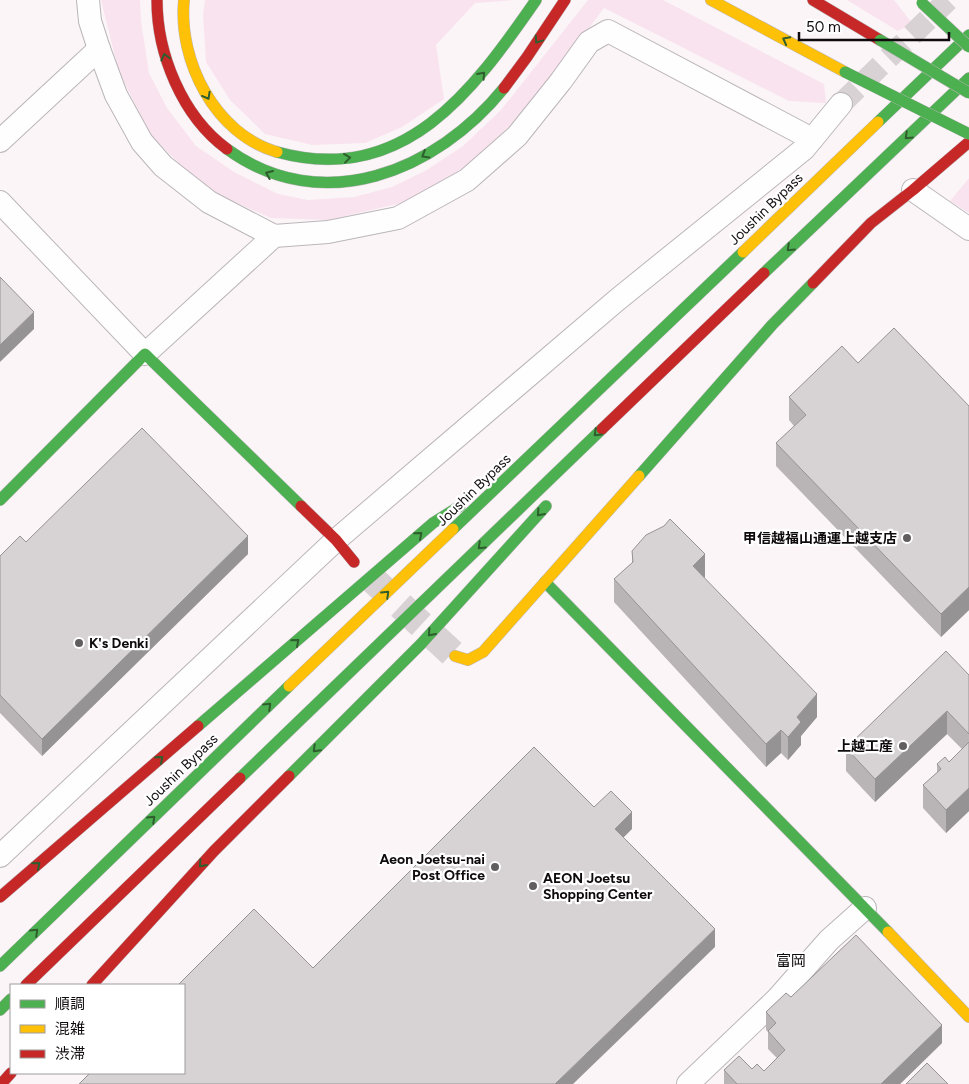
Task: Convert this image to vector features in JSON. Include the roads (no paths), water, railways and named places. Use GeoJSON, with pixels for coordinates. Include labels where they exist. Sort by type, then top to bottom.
{"type":"FeatureCollection","features":[{"type":"Feature","properties":{"kind":"main road"},"geometry":{"type":"LineString","coordinates":[[157,0],[158,28],[167,63],[180,94],[198,122],[220,145],[243,162],[276,177],[309,183],[340,183],[378,175],[415,161],[449,140],[483,112],[508,84],[565,0]]}},
{"type":"Feature","properties":{"kind":"main road"},"geometry":{"type":"LineString","coordinates":[[184,0],[186,46],[196,76],[212,105],[236,131],[263,147],[293,157],[326,161],[360,157],[392,146],[442,115],[457,103],[487,70],[536,0]]}},
{"type":"Feature","properties":{"kind":"main road"},"geometry":{"type":"LineString","coordinates":[[711,0],[848,68],[969,133]]}},
{"type":"Feature","properties":{"kind":"main road"},"geometry":{"type":"LineString","coordinates":[[812,0],[969,92]]}},
{"type":"Feature","properties":{"kind":"main road"},"geometry":{"type":"LineString","coordinates":[[921,2],[969,47]]}},
{"type":"Feature","properties":{"kind":"main road","name":"Joushin Bypass"},"geometry":{"type":"LineString","coordinates":[[0,966],[969,35]]}},
{"type":"Feature","properties":{"kind":"main road"},"geometry":{"type":"LineString","coordinates":[[827,49],[848,68]]}},
{"type":"Feature","properties":{"kind":"main road"},"geometry":{"type":"LineString","coordinates":[[27,984],[713,321],[969,78]]}},
{"type":"Feature","properties":{"kind":"main road"},"geometry":{"type":"LineString","coordinates":[[455,656],[468,660],[483,652],[772,325],[871,222],[913,190],[969,142]]}},
{"type":"Feature","properties":{"kind":"main road"},"geometry":{"type":"LineString","coordinates":[[594,453],[713,321]]}},
{"type":"Feature","properties":{"kind":"main road"},"geometry":{"type":"LineString","coordinates":[[0,500],[145,354],[336,540],[354,562]]}},
{"type":"Feature","properties":{"kind":"main road"},"geometry":{"type":"LineString","coordinates":[[0,897],[433,523],[513,474]]}},
{"type":"Feature","properties":{"kind":"main road"},"geometry":{"type":"LineString","coordinates":[[93,984],[214,852],[421,644],[554,497]]}},
{"type":"Feature","properties":{"kind":"main road"},"geometry":{"type":"LineString","coordinates":[[545,582],[866,908],[969,1017]]}},
{"type":"Feature","properties":{"kind":"main road"},"geometry":{"type":"LineString","coordinates":[[0,1010],[10,1000]]}},
{"type":"Feature","properties":{"kind":"main road"},"geometry":{"type":"LineString","coordinates":[[1,1084],[11,1074]]}},
{"type":"Feature","properties":{"kind":"street"},"geometry":{"type":"LineString","coordinates":[[88,0],[90,21],[98,48],[116,95],[142,142],[163,166],[209,202],[274,236],[328,232],[398,218],[468,180],[517,136],[589,42],[608,31],[812,139]]}},
{"type":"Feature","properties":{"kind":"street"},"geometry":{"type":"LineString","coordinates":[[0,141],[98,48]]}},
{"type":"Feature","properties":{"kind":"street"},"geometry":{"type":"LineString","coordinates":[[0,856],[336,540],[617,300],[804,149],[841,104]]}},
{"type":"Feature","properties":{"kind":"street"},"geometry":{"type":"LineString","coordinates":[[913,190],[969,229]]}},
{"type":"Feature","properties":{"kind":"street"},"geometry":{"type":"LineString","coordinates":[[0,202],[145,354],[274,236]]}},
{"type":"Feature","properties":{"kind":"street"},"geometry":{"type":"LineString","coordinates":[[688,1084],[777,1000],[829,940],[866,908]]}},
{"type":"Feature","properties":{"kind":"tunnel"},"geometry":{"type":"LineString","coordinates":[[841,104],[948,0]]}},
{"type":"Feature","properties":{"kind":"tunnel"},"geometry":{"type":"LineString","coordinates":[[370,577],[455,656]]}},
{"type":"Feature","properties":{"kind":"place","name":"甲信越福山通運上越支店"},"geometry":{"type":"Point","coordinates":[907,538]}},
{"type":"Feature","properties":{"kind":"place","name":"K's Denki"},"geometry":{"type":"Point","coordinates":[79,643]}},
{"type":"Feature","properties":{"kind":"place","name":"上越工産"},"geometry":{"type":"Point","coordinates":[903,746]}},
{"type":"Feature","properties":{"kind":"place","name":"Aeon Joetsu-nai Post Office"},"geometry":{"type":"Point","coordinates":[495,867]}},
{"type":"Feature","properties":{"kind":"place","name":"AEON Joetsu Shopping Center"},"geometry":{"type":"Point","coordinates":[533,886]}},
{"type":"Feature","properties":{"kind":"district","name":"富岡"},"geometry":{"type":"Point","coordinates":[791,961]}}]}
